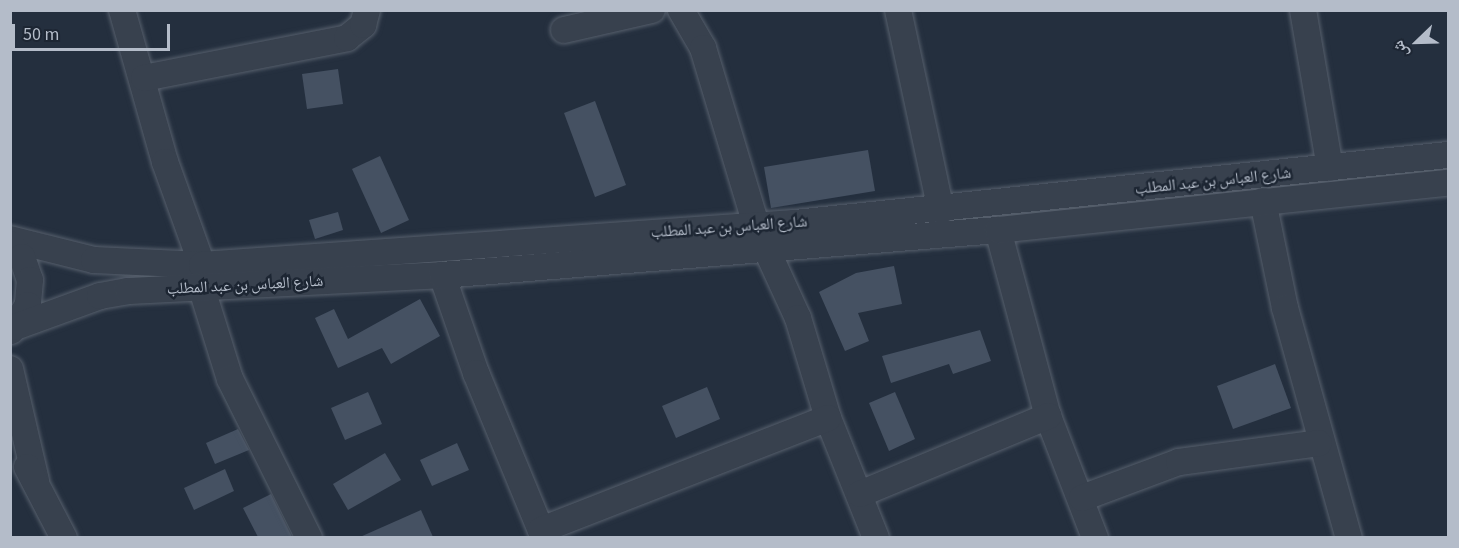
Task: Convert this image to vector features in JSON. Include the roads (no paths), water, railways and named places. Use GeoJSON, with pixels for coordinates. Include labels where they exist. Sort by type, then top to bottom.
{"type":"FeatureCollection","features":[{"type":"Feature","properties":{"kind":"street"},"geometry":{"type":"LineString","coordinates":[[122,10],[144,78],[165,162],[202,276],[230,379],[309,537]]}},
{"type":"Feature","properties":{"kind":"street"},"geometry":{"type":"LineString","coordinates":[[144,78],[347,38],[363,25],[367,10]]}},
{"type":"Feature","properties":{"kind":"street"},"geometry":{"type":"LineString","coordinates":[[564,30],[652,10]]}},
{"type":"Feature","properties":{"kind":"street"},"geometry":{"type":"LineString","coordinates":[[681,10],[703,48],[761,236],[798,318],[828,418],[876,537]]}},
{"type":"Feature","properties":{"kind":"street"},"geometry":{"type":"LineString","coordinates":[[898,10],[941,210]]}},
{"type":"Feature","properties":{"kind":"street"},"geometry":{"type":"LineString","coordinates":[[1303,10],[1330,168]]}},
{"type":"Feature","properties":{"kind":"street","name":"شارع العباس بن عبد المطلب"},"geometry":{"type":"LineString","coordinates":[[10,242],[94,260],[202,276],[442,274],[761,236],[941,210],[1449,155]]}},
{"type":"Feature","properties":{"kind":"street","name":"شارع العباس بن عبد المطلب"},"geometry":{"type":"LineString","coordinates":[[13,329],[100,296],[202,276],[761,236],[998,230],[1449,183]]}},
{"type":"Feature","properties":{"kind":"street"},"geometry":{"type":"LineString","coordinates":[[1263,201],[1319,442],[1349,537]]}},
{"type":"Feature","properties":{"kind":"street"},"geometry":{"type":"LineString","coordinates":[[998,230],[1048,416],[1082,498],[1095,537]]}},
{"type":"Feature","properties":{"kind":"street"},"geometry":{"type":"LineString","coordinates":[[10,242],[22,256],[30,280],[28,305],[13,329]]}},
{"type":"Feature","properties":{"kind":"street"},"geometry":{"type":"LineString","coordinates":[[442,274],[476,373],[543,534],[828,418]]}},
{"type":"Feature","properties":{"kind":"street"},"geometry":{"type":"LineString","coordinates":[[10,369],[36,481]]}},
{"type":"Feature","properties":{"kind":"street"},"geometry":{"type":"LineString","coordinates":[[860,494],[1048,416]]}},
{"type":"Feature","properties":{"kind":"street"},"geometry":{"type":"LineString","coordinates":[[10,441],[36,481],[64,537]]}},
{"type":"Feature","properties":{"kind":"street"},"geometry":{"type":"LineString","coordinates":[[1082,498],[1179,462],[1319,442]]}}]}
